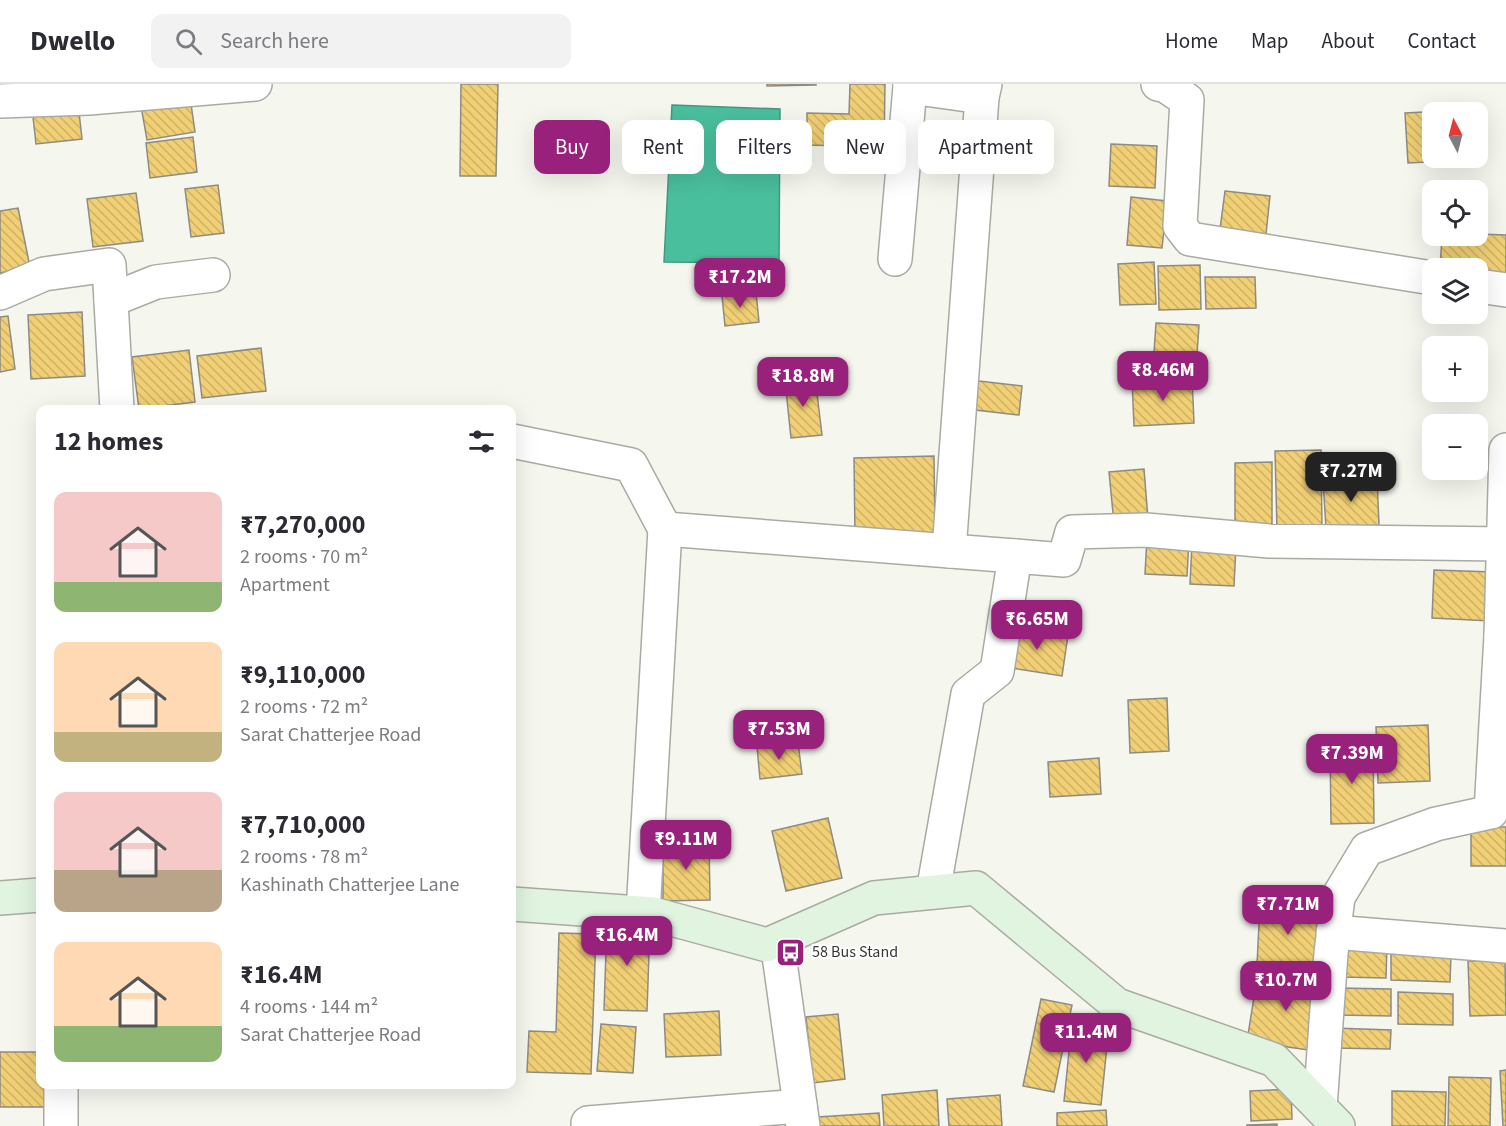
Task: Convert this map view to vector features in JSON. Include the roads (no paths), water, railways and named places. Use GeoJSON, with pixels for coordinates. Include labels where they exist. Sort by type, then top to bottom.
{"type":"FeatureCollection","features":[{"type":"Feature","properties":{"kind":"street"},"geometry":{"type":"LineString","coordinates":[[0,101],[89,98],[255,84]]}},
{"type":"Feature","properties":{"kind":"street"},"geometry":{"type":"LineString","coordinates":[[1158,84],[1166,86],[1187,100],[1180,226],[1190,239],[1422,276]]}},
{"type":"Feature","properties":{"kind":"street"},"geometry":{"type":"LineString","coordinates":[[895,259],[910,85],[983,90],[949,551]]}},
{"type":"Feature","properties":{"kind":"street"},"geometry":{"type":"LineString","coordinates":[[0,293],[44,274],[109,264],[117,405]]}},
{"type":"Feature","properties":{"kind":"street"},"geometry":{"type":"LineString","coordinates":[[111,300],[156,282],[213,275]]}},
{"type":"Feature","properties":{"kind":"street"},"geometry":{"type":"LineString","coordinates":[[1488,287],[1506,290]]}},
{"type":"Feature","properties":{"kind":"street"},"geometry":{"type":"LineString","coordinates":[[516,442],[631,465],[665,530],[643,913]]}},
{"type":"Feature","properties":{"kind":"street"},"geometry":{"type":"LineString","coordinates":[[1329,1117],[1331,953],[1338,897],[1367,849],[1436,824],[1491,812],[1504,636],[1506,450]]}},
{"type":"Feature","properties":{"kind":"street"},"geometry":{"type":"LineString","coordinates":[[665,530],[1064,560],[1072,532],[1082,531],[1146,530],[1269,541],[1504,544]]}},
{"type":"Feature","properties":{"kind":"street"},"geometry":{"type":"LineString","coordinates":[[933,892],[968,694],[997,671],[1015,556]]}},
{"type":"Feature","properties":{"kind":"street"},"geometry":{"type":"LineString","coordinates":[[516,904],[653,914],[772,943],[874,898],[976,888],[1117,1005],[1274,1060],[1329,1117]]}},
{"type":"Feature","properties":{"kind":"street"},"geometry":{"type":"LineString","coordinates":[[0,898],[36,895]]}},
{"type":"Feature","properties":{"kind":"street"},"geometry":{"type":"LineString","coordinates":[[1334,932],[1506,946]]}},
{"type":"Feature","properties":{"kind":"street"},"geometry":{"type":"LineString","coordinates":[[588,1123],[802,1116],[772,943]]}},
{"type":"Feature","properties":{"kind":"street"},"geometry":{"type":"LineString","coordinates":[[61,1089],[61,1126]]}},
{"type":"Feature","properties":{"kind":"place","name":"58 Bus Stand"},"geometry":{"type":"Point","coordinates":[791,952]}}]}
